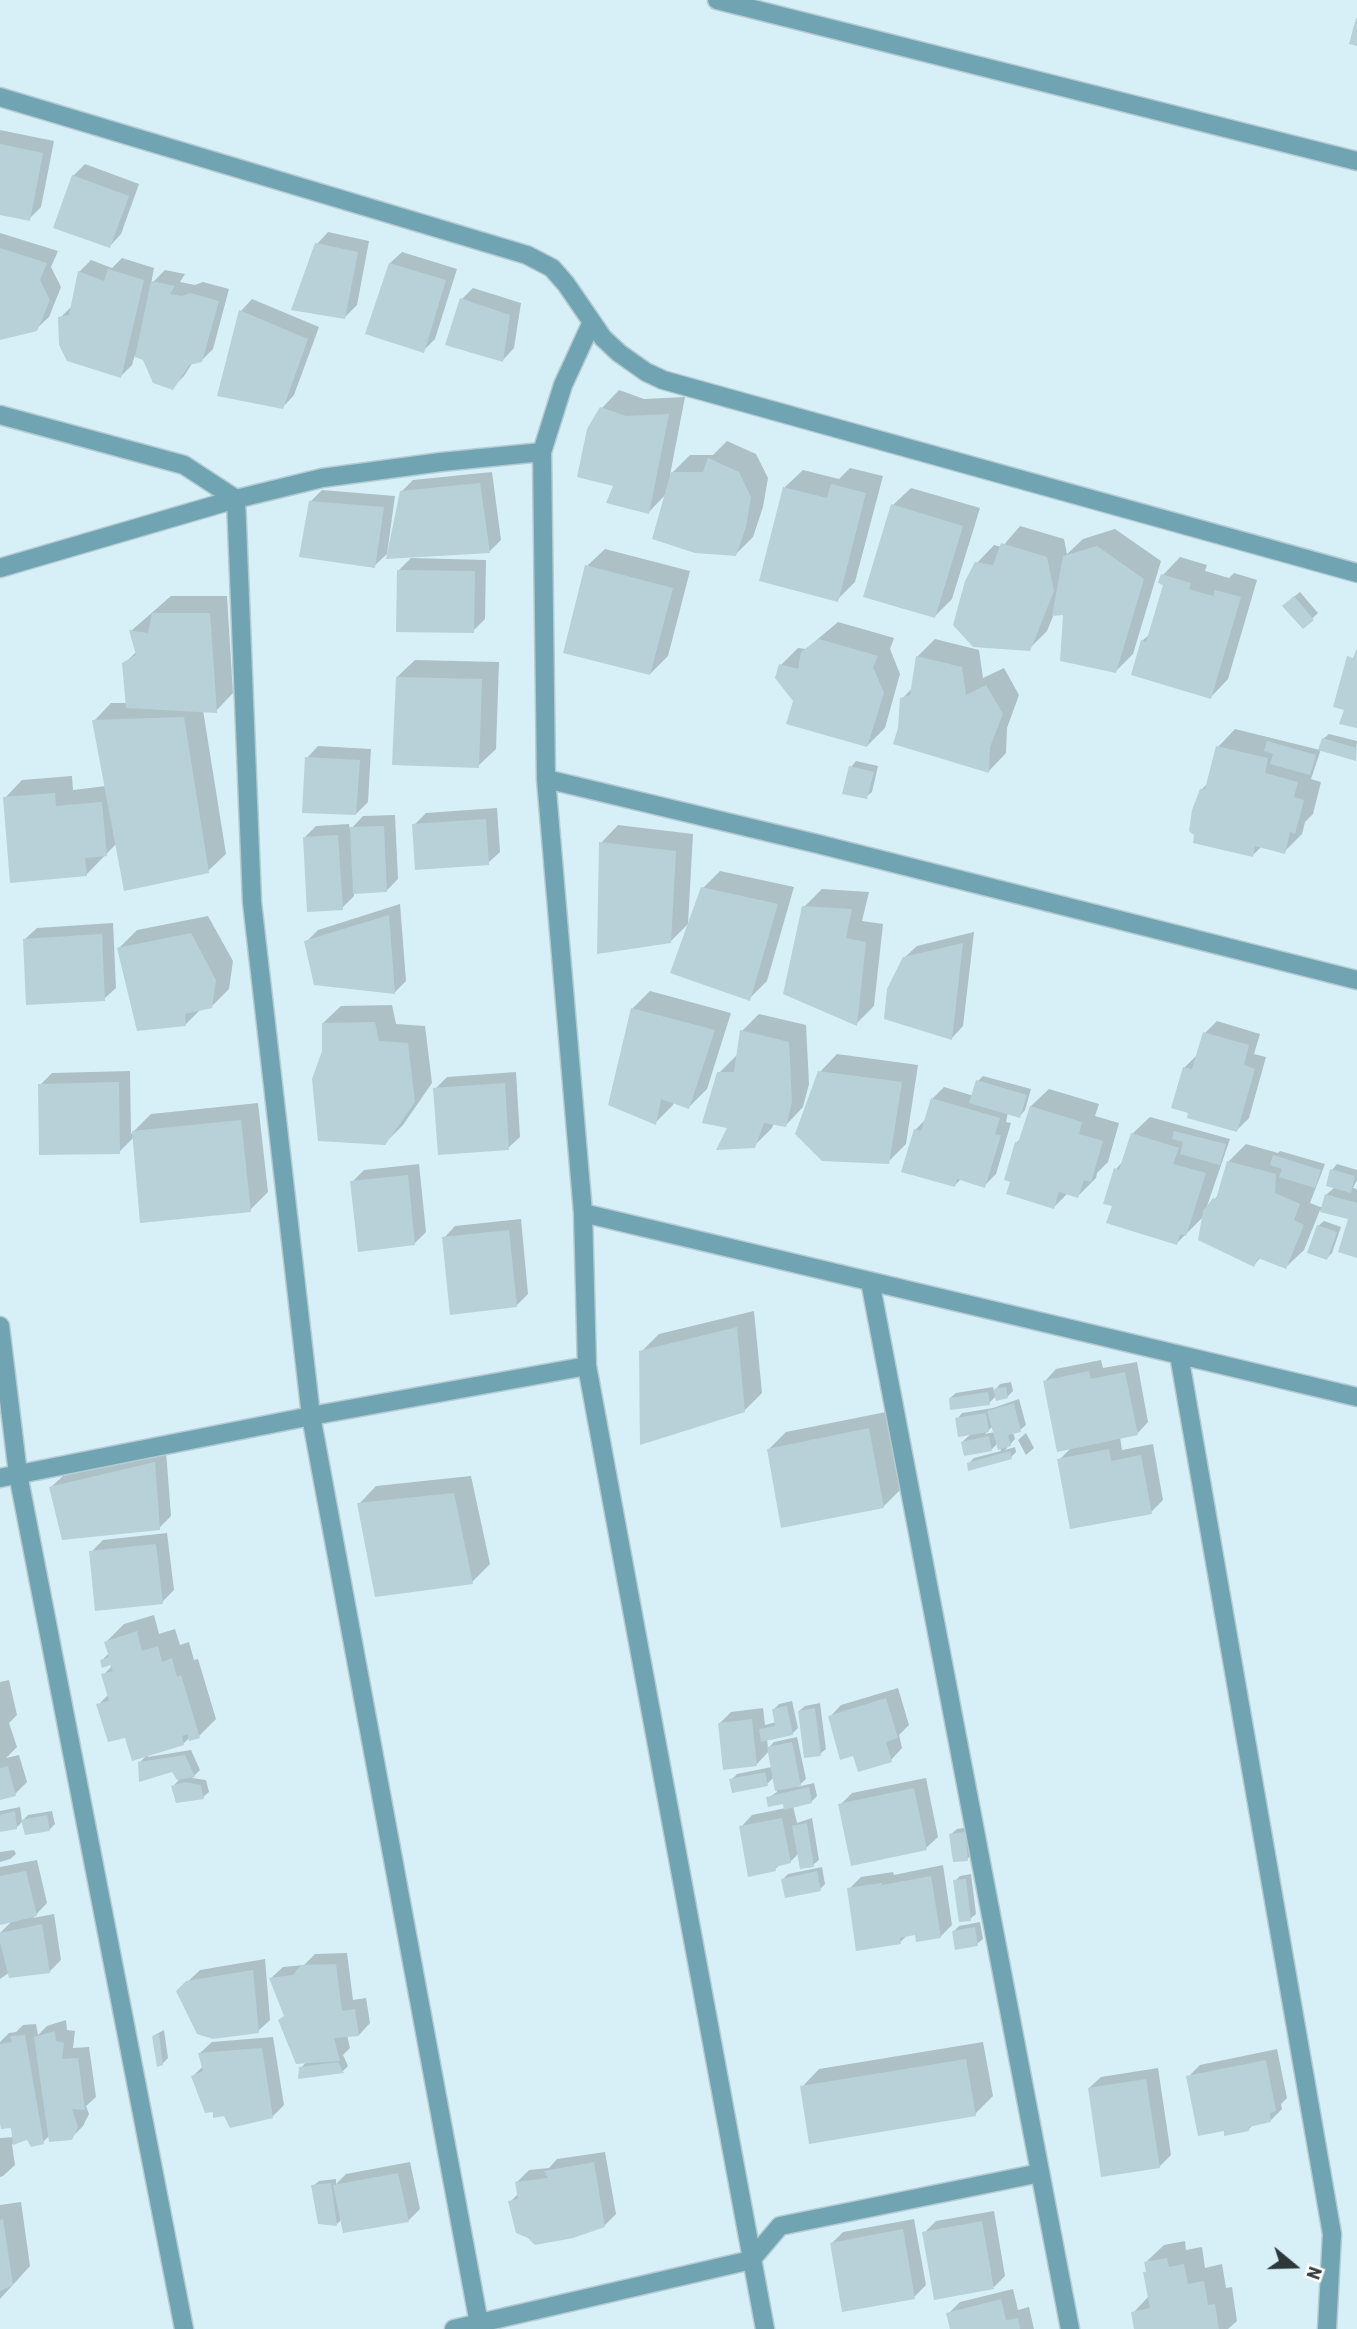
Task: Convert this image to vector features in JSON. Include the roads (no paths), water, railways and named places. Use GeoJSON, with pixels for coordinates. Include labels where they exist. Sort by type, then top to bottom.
{"type":"FeatureCollection","features":[{"type":"Feature","properties":{"kind":"street"},"geometry":{"type":"LineString","coordinates":[[717,0],[1357,161]]}},
{"type":"Feature","properties":{"kind":"street"},"geometry":{"type":"LineString","coordinates":[[0,97],[527,255],[552,268],[603,338],[619,353],[663,380],[1357,573]]}},
{"type":"Feature","properties":{"kind":"street"},"geometry":{"type":"LineString","coordinates":[[592,322],[563,385],[542,452],[546,779],[583,1213],[587,1366],[765,2329]]}},
{"type":"Feature","properties":{"kind":"street"},"geometry":{"type":"LineString","coordinates":[[0,415],[184,465],[236,499]]}},
{"type":"Feature","properties":{"kind":"street"},"geometry":{"type":"LineString","coordinates":[[0,568],[236,499],[323,478],[542,452]]}},
{"type":"Feature","properties":{"kind":"street"},"geometry":{"type":"LineString","coordinates":[[236,499],[252,902],[310,1416],[479,2326]]}},
{"type":"Feature","properties":{"kind":"street"},"geometry":{"type":"LineString","coordinates":[[546,779],[818,844],[1357,980]]}},
{"type":"Feature","properties":{"kind":"street"},"geometry":{"type":"LineString","coordinates":[[583,1213],[1357,1397]]}},
{"type":"Feature","properties":{"kind":"street"},"geometry":{"type":"LineString","coordinates":[[870,1281],[1070,2329]]}},
{"type":"Feature","properties":{"kind":"street"},"geometry":{"type":"LineString","coordinates":[[0,1326],[18,1474],[184,2329]]}},
{"type":"Feature","properties":{"kind":"street"},"geometry":{"type":"LineString","coordinates":[[1179,1355],[1332,2234],[1327,2329]]}},
{"type":"Feature","properties":{"kind":"street"},"geometry":{"type":"LineString","coordinates":[[0,1478],[310,1416],[587,1366]]}},
{"type":"Feature","properties":{"kind":"street"},"geometry":{"type":"LineString","coordinates":[[454,2329],[479,2326],[751,2260],[780,2226],[1040,2173]]}}]}
